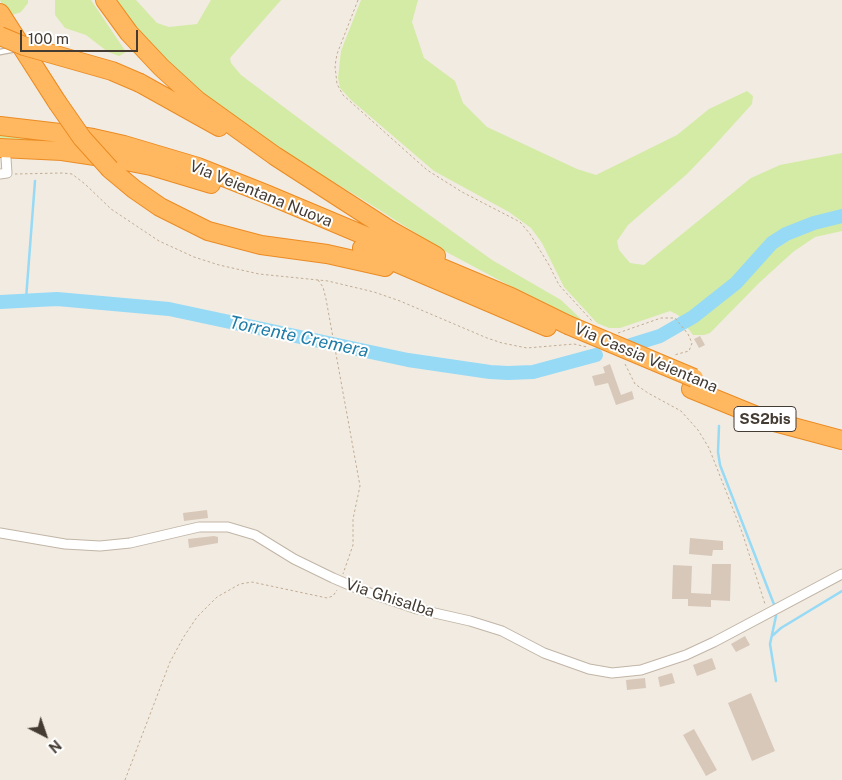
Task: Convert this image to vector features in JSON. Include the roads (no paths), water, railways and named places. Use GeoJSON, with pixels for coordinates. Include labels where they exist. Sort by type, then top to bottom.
{"type":"FeatureCollection","features":[{"type":"Feature","properties":{"kind":"highway"},"geometry":{"type":"LineString","coordinates":[[105,0],[129,33],[161,67],[197,100],[275,156],[511,305]]}},
{"type":"Feature","properties":{"kind":"highway"},"geometry":{"type":"LineString","coordinates":[[1,16],[90,148],[110,169],[160,207],[208,231],[261,245],[327,254],[381,266],[511,305]]}},
{"type":"Feature","properties":{"kind":"highway"},"geometry":{"type":"LineString","coordinates":[[0,36],[24,46],[101,67],[140,83],[234,136],[275,156]]}},
{"type":"Feature","properties":{"kind":"highway","name":"Via Veientana Nuova"},"geometry":{"type":"LineString","coordinates":[[0,126],[93,138],[124,145],[198,167],[266,194],[511,305]]}},
{"type":"Feature","properties":{"kind":"highway"},"geometry":{"type":"LineString","coordinates":[[3,153],[62,151],[151,166],[234,192],[511,305]]}},
{"type":"Feature","properties":{"kind":"highway","name":"Via Cassia Veientana"},"geometry":{"type":"LineString","coordinates":[[511,305],[693,384],[767,420],[842,440]]}},
{"type":"Feature","properties":{"kind":"highway","name":"Via Cassia Veientana"},"geometry":{"type":"LineString","coordinates":[[693,384],[774,410],[842,428]]}},
{"type":"Feature","properties":{"kind":"street"},"geometry":{"type":"LineString","coordinates":[[3,153],[4,174]]}},
{"type":"Feature","properties":{"kind":"street","name":"Via Ghisalba"},"geometry":{"type":"LineString","coordinates":[[0,533],[64,544],[100,546],[130,543],[199,526],[228,527],[255,536],[294,559],[341,582],[416,609],[470,621],[502,631],[544,653],[601,672],[628,672],[655,666],[714,642],[842,574]]}},
{"type":"Feature","properties":{"kind":"lane"},"geometry":{"type":"LineString","coordinates":[[0,52],[22,48]]}},
{"type":"Feature","properties":{"kind":"waterway"},"geometry":{"type":"LineString","coordinates":[[26,299],[35,181]]}},
{"type":"Feature","properties":{"kind":"waterway","name":"Torrente Cremera"},"geometry":{"type":"LineString","coordinates":[[631,345],[660,336],[693,317],[736,283],[772,243],[786,234],[814,223],[842,216]]}},
{"type":"Feature","properties":{"kind":"waterway","name":"Torrente Cremera"},"geometry":{"type":"LineString","coordinates":[[0,302],[57,299],[169,309],[408,360],[490,372],[533,372],[596,355]]}},
{"type":"Feature","properties":{"kind":"waterway"},"geometry":{"type":"LineString","coordinates":[[719,426],[718,452],[720,465],[775,607],[776,616],[770,644],[776,681]]}},
{"type":"Feature","properties":{"kind":"waterway"},"geometry":{"type":"LineString","coordinates":[[772,636],[781,628],[842,591]]}}]}
